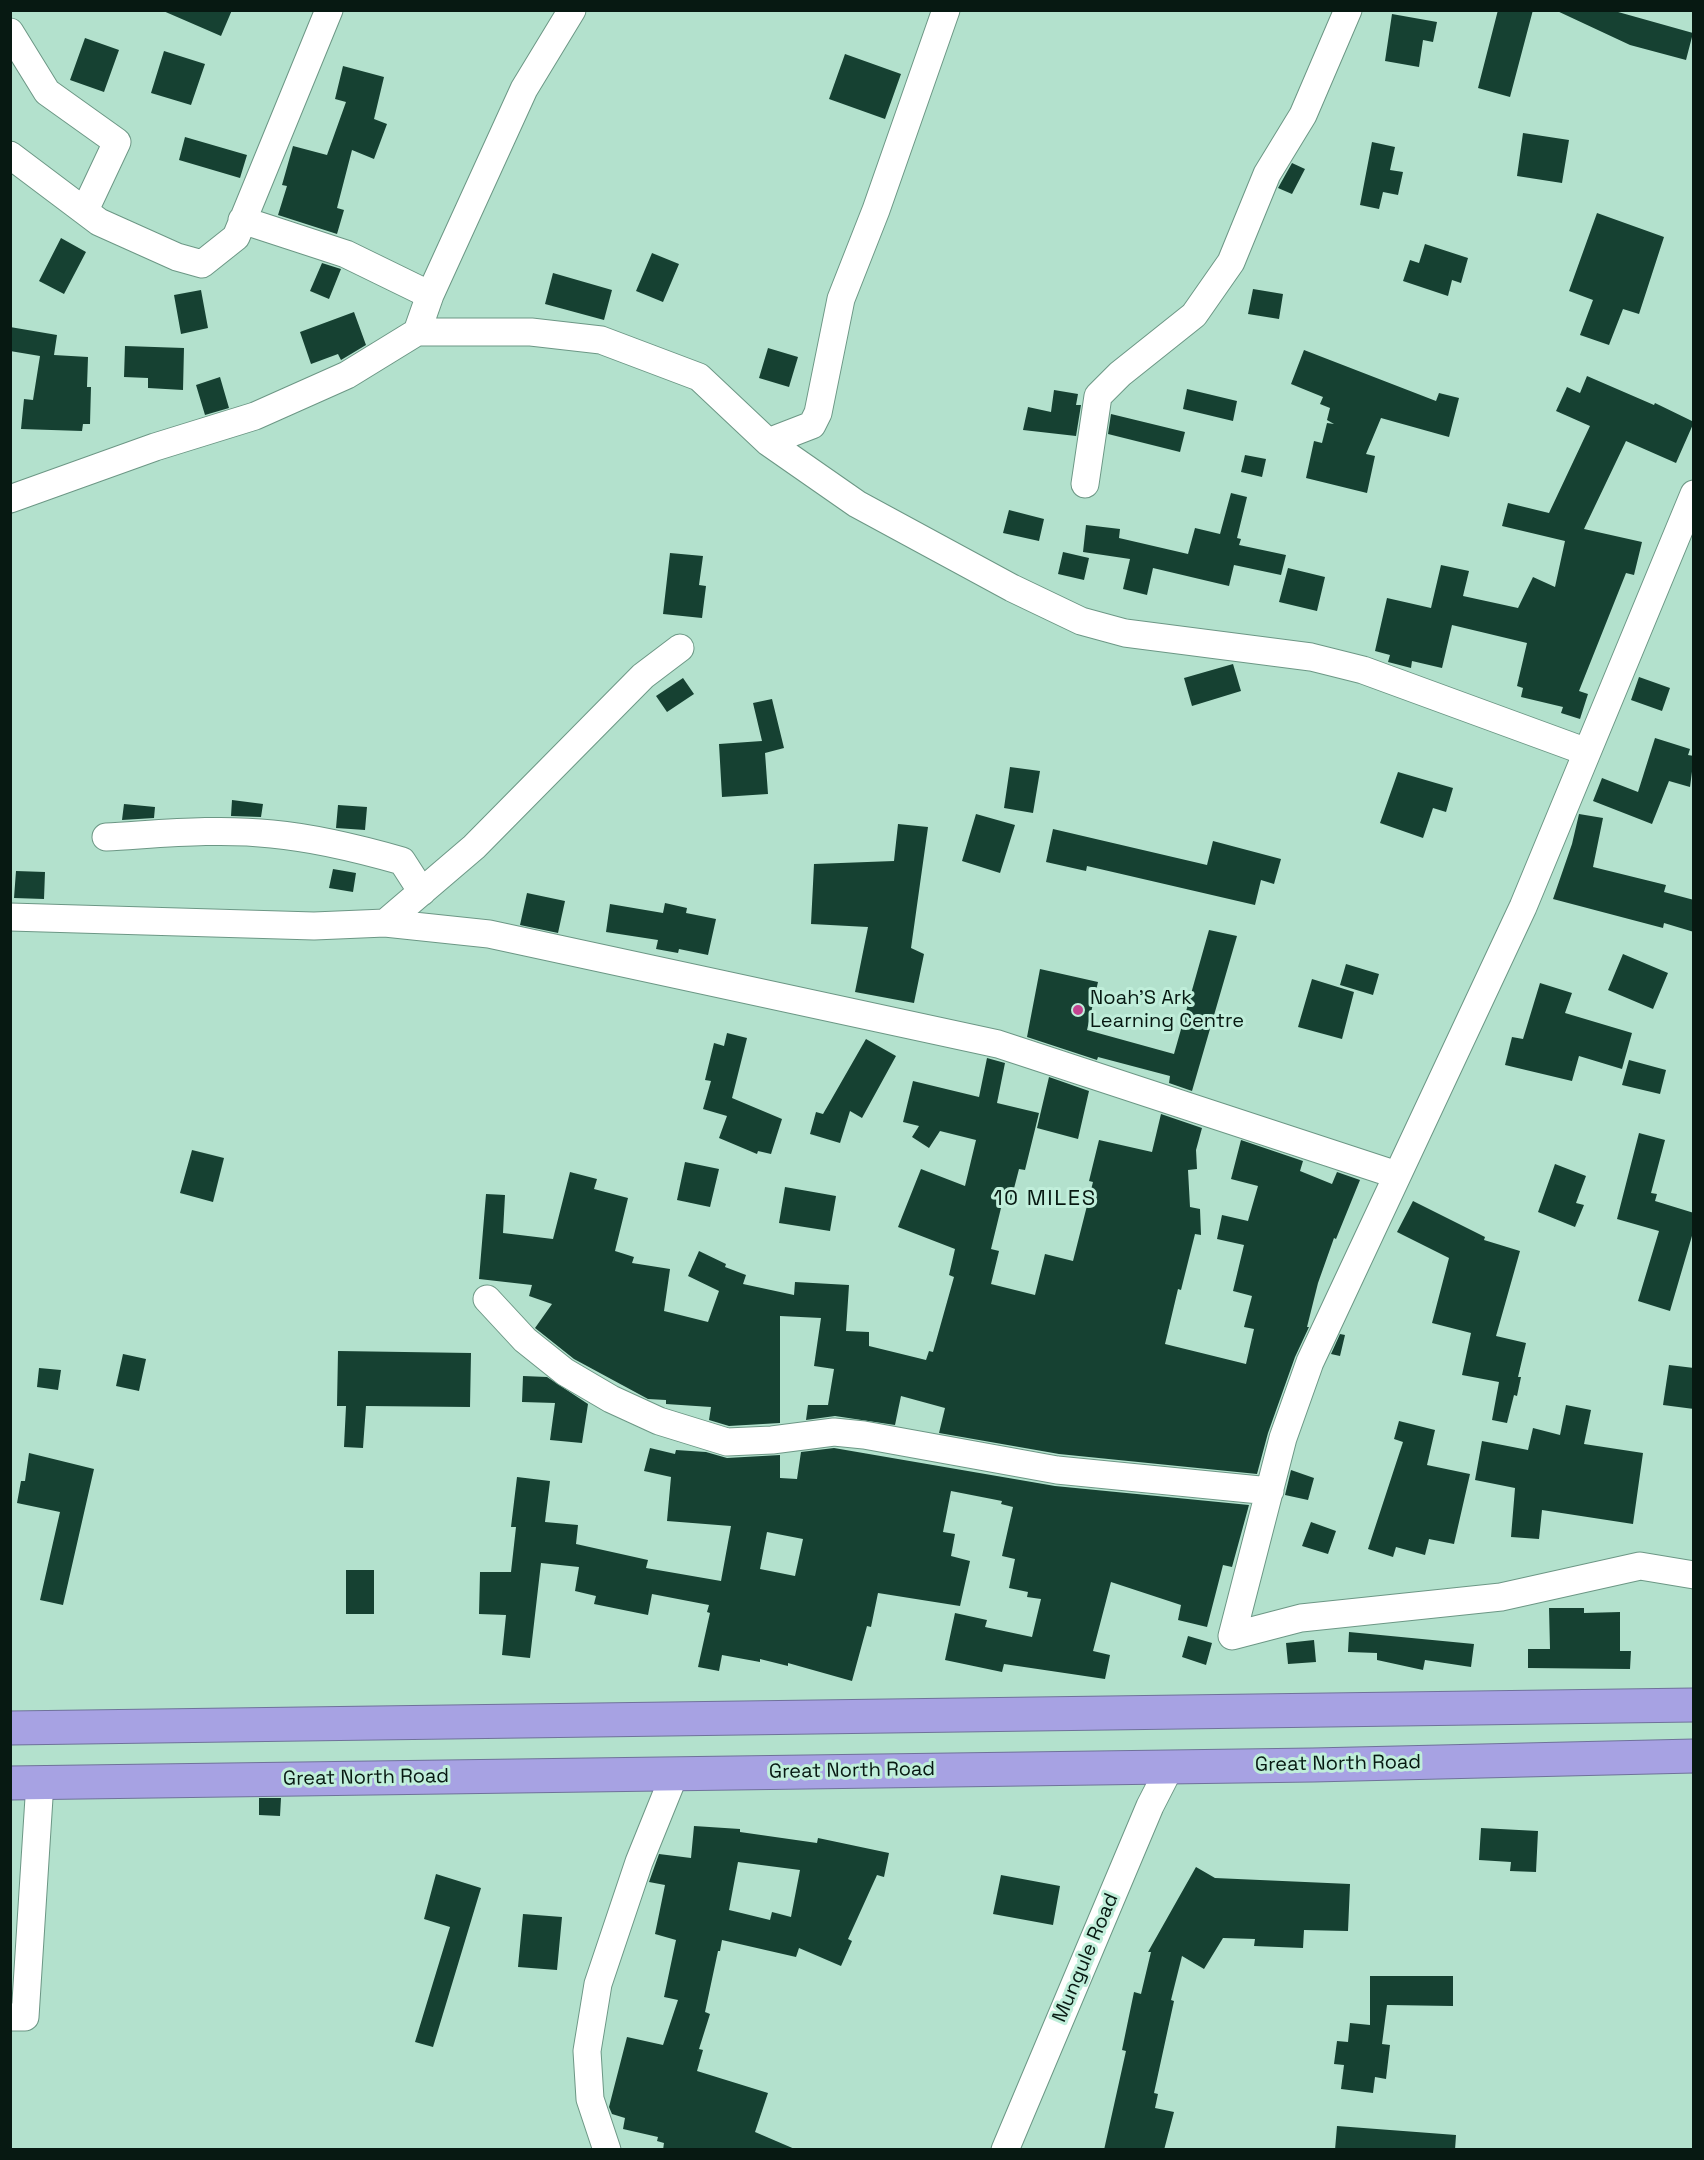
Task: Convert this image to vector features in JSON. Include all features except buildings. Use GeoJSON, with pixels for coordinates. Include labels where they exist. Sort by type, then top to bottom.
{"type":"FeatureCollection","features":[{"type":"Feature","properties":{"kind":"highway"},"geometry":{"type":"LineString","coordinates":[[10,1728],[1694,1705]]}},
{"type":"Feature","properties":{"kind":"highway","name":"Great North Road"},"geometry":{"type":"LineString","coordinates":[[25,1782],[1170,1767],[1694,1756]]}},
{"type":"Feature","properties":{"kind":"street"},"geometry":{"type":"LineString","coordinates":[[10,155],[99,222],[177,257],[202,264],[236,237],[329,10]]}},
{"type":"Feature","properties":{"kind":"street"},"geometry":{"type":"LineString","coordinates":[[417,332],[430,295],[524,88],[572,10]]}},
{"type":"Feature","properties":{"kind":"street"},"geometry":{"type":"LineString","coordinates":[[768,442],[812,425],[818,413],[841,299],[876,210],[946,10]]}},
{"type":"Feature","properties":{"kind":"street"},"geometry":{"type":"LineString","coordinates":[[1085,484],[1098,396],[1120,374],[1194,315],[1231,262],[1267,174],[1303,115],[1348,10]]}},
{"type":"Feature","properties":{"kind":"street"},"geometry":{"type":"LineString","coordinates":[[10,32],[47,92],[117,142],[85,210]]}},
{"type":"Feature","properties":{"kind":"street"},"geometry":{"type":"LineString","coordinates":[[242,220],[346,255],[430,295]]}},
{"type":"Feature","properties":{"kind":"street"},"geometry":{"type":"LineString","coordinates":[[10,499],[155,447],[255,416],[347,375],[417,332],[541,333],[601,340],[699,377],[768,442],[857,504],[1012,588],[1081,621],[1125,633],[1288,654],[1363,670],[1587,753]]}},
{"type":"Feature","properties":{"kind":"street"},"geometry":{"type":"LineString","coordinates":[[1694,494],[1523,907],[1310,1362],[1283,1438],[1232,1636],[1301,1618],[1501,1597],[1640,1566],[1694,1575]]}},
{"type":"Feature","properties":{"kind":"street"},"geometry":{"type":"LineString","coordinates":[[386,923],[474,847],[643,676],[680,648]]}},
{"type":"Feature","properties":{"kind":"street"},"geometry":{"type":"LineString","coordinates":[[106,837],[229,833],[272,834],[304,839],[358,849],[402,861],[422,892]]}},
{"type":"Feature","properties":{"kind":"street"},"geometry":{"type":"LineString","coordinates":[[10,917],[314,926],[386,923],[489,934],[998,1044],[1397,1175]]}},
{"type":"Feature","properties":{"kind":"street"},"geometry":{"type":"LineString","coordinates":[[487,1299],[525,1340],[566,1372],[611,1399],[659,1421],[728,1442],[772,1440],[834,1432],[864,1435],[1057,1470],[1110,1473],[1270,1491]]}},
{"type":"Feature","properties":{"kind":"street","name":"Mungule Road"},"geometry":{"type":"LineString","coordinates":[[1005,2150],[1146,1817],[1170,1767]]}},
{"type":"Feature","properties":{"kind":"street"},"geometry":{"type":"LineString","coordinates":[[608,2150],[590,2099],[587,2051],[598,1984],[639,1862],[675,1773]]}},
{"type":"Feature","properties":{"kind":"street"},"geometry":{"type":"LineString","coordinates":[[10,2017],[25,2017],[25,1782]]}},
{"type":"Feature","properties":{"kind":"place","name":"Noah'S Ark Learning Centre"},"geometry":{"type":"Point","coordinates":[1078,1010]}},
{"type":"Feature","properties":{"kind":"district","name":"10 MILES"},"geometry":{"type":"Point","coordinates":[1045,1199]}}]}
